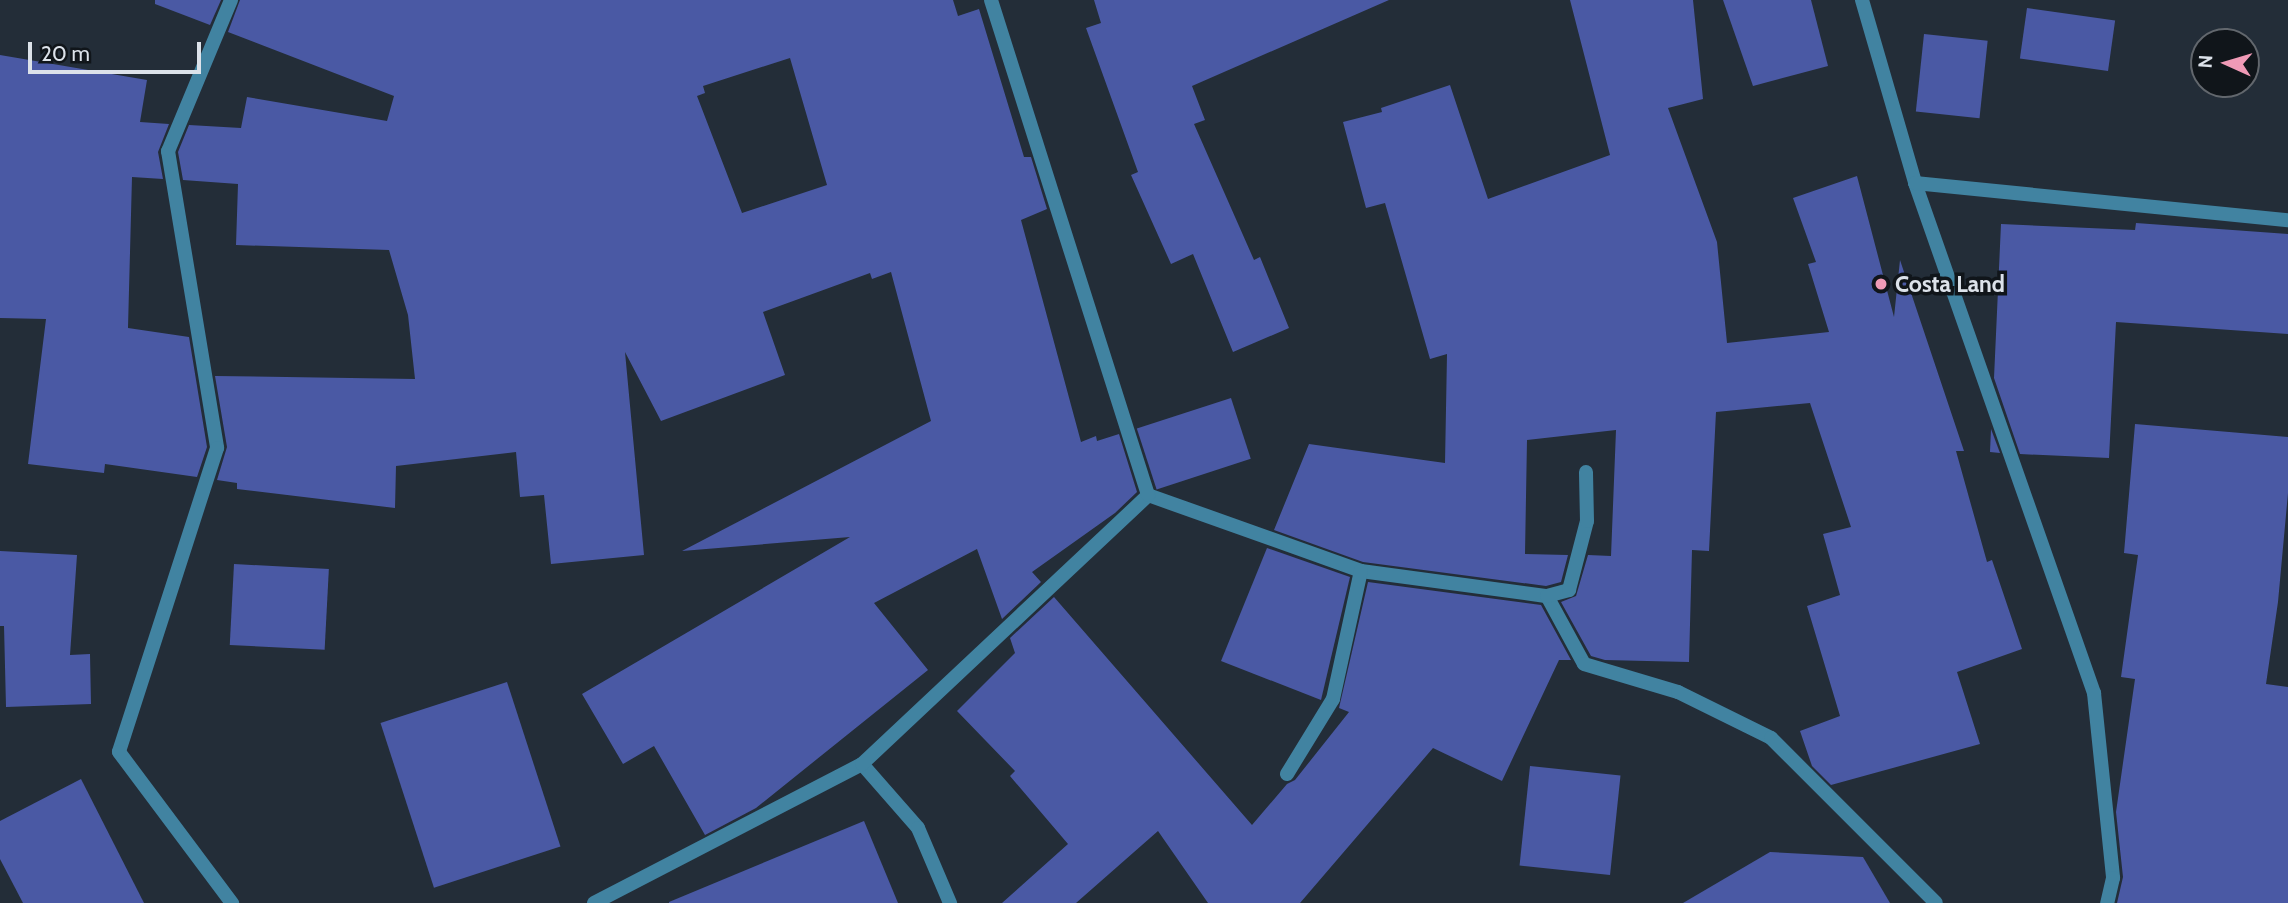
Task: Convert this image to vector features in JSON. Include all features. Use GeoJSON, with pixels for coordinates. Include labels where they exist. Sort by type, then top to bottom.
{"type":"FeatureCollection","features":[{"type":"Feature","properties":{"kind":"street"},"geometry":{"type":"LineString","coordinates":[[232,0],[169,151],[216,448],[119,752],[232,903]]}},
{"type":"Feature","properties":{"kind":"street"},"geometry":{"type":"LineString","coordinates":[[991,0],[1148,495]]}},
{"type":"Feature","properties":{"kind":"street"},"geometry":{"type":"LineString","coordinates":[[1862,0],[1915,183],[2094,693],[2113,878],[2107,903]]}},
{"type":"Feature","properties":{"kind":"street"},"geometry":{"type":"LineString","coordinates":[[1915,183],[2288,220]]}},
{"type":"Feature","properties":{"kind":"street"},"geometry":{"type":"LineString","coordinates":[[1148,495],[1361,571],[1547,596],[1569,590],[1587,520],[1586,472]]}},
{"type":"Feature","properties":{"kind":"street"},"geometry":{"type":"LineString","coordinates":[[594,903],[862,764],[1148,495]]}},
{"type":"Feature","properties":{"kind":"street"},"geometry":{"type":"LineString","coordinates":[[1287,774],[1333,699],[1361,571]]}},
{"type":"Feature","properties":{"kind":"street"},"geometry":{"type":"LineString","coordinates":[[1547,596],[1584,664],[1678,692],[1771,738],[1936,903]]}},
{"type":"Feature","properties":{"kind":"street"},"geometry":{"type":"LineString","coordinates":[[862,764],[918,828],[950,903]]}},
{"type":"Feature","properties":{"kind":"building"},"geometry":{"type":"Polygon","coordinates":[[[155,0],[221,0],[210,25],[155,4],[155,0]]]}},
{"type":"Feature","properties":{"kind":"building"},"geometry":{"type":"Polygon","coordinates":[[[240,0],[953,0],[958,16],[979,9],[1024,157],[1031,157],[1047,209],[1021,220],[1081,442],[1096,436],[1097,441],[1119,434],[1137,492],[1115,513],[1032,572],[1041,582],[1002,619],[977,549],[874,603],[928,670],[756,808],[705,835],[654,746],[623,764],[582,694],[850,537],[682,551],[931,421],[891,272],[872,279],[870,273],[763,312],[785,375],[661,421],[625,352],[644,555],[551,564],[544,495],[520,497],[516,452],[396,466],[395,508],[237,489],[237,483],[217,480],[227,447],[215,376],[415,379],[408,315],[389,250],[236,245],[238,184],[183,180],[178,152],[189,125],[241,128],[247,97],[387,121],[394,96],[228,32],[240,0]],[[790,58],[703,86],[705,93],[697,96],[742,213],[827,185],[790,58]]]}},
{"type":"Feature","properties":{"kind":"building"},"geometry":{"type":"Polygon","coordinates":[[[1094,0],[1389,0],[1192,86],[1205,120],[1194,124],[1254,260],[1260,257],[1289,328],[1233,352],[1193,254],[1171,264],[1131,175],[1138,172],[1086,28],[1101,23],[1094,0]]]}},
{"type":"Feature","properties":{"kind":"building"},"geometry":{"type":"Polygon","coordinates":[[[1570,0],[1693,0],[1703,99],[1668,108],[1717,242],[1727,343],[1829,332],[1808,264],[1816,262],[1793,198],[1857,176],[1894,317],[1900,260],[1964,451],[1956,451],[1987,562],[1992,560],[2022,649],[1957,672],[1980,744],[1831,785],[1812,766],[1800,731],[1840,716],[1807,606],[1840,595],[1823,534],[1851,527],[1810,403],[1716,412],[1709,551],[1692,550],[1689,662],[1605,660],[1591,656],[1561,602],[1576,596],[1588,555],[1611,556],[1616,430],[1527,440],[1525,554],[1568,555],[1561,582],[1546,586],[1363,562],[1274,530],[1309,444],[1445,463],[1447,354],[1430,359],[1385,203],[1366,208],[1343,122],[1382,112],[1381,108],[1450,85],[1488,199],[1610,155],[1570,0]]]}},
{"type":"Feature","properties":{"kind":"building"},"geometry":{"type":"Polygon","coordinates":[[[1723,0],[1811,0],[1828,66],[1753,86],[1723,0]]]}},
{"type":"Feature","properties":{"kind":"building"},"geometry":{"type":"Polygon","coordinates":[[[2027,8],[2115,20],[2108,71],[2020,59],[2027,8]]]}},
{"type":"Feature","properties":{"kind":"building"},"geometry":{"type":"Polygon","coordinates":[[[1924,34],[1988,41],[1979,118],[1916,112],[1924,34]]]}},
{"type":"Feature","properties":{"kind":"building"},"geometry":{"type":"Polygon","coordinates":[[[0,55],[147,80],[140,122],[169,124],[158,152],[163,179],[132,177],[128,328],[189,337],[207,447],[197,477],[105,464],[104,473],[28,464],[46,319],[0,318],[0,55]]]}},
{"type":"Feature","properties":{"kind":"building"},"geometry":{"type":"Polygon","coordinates":[[[2136,223],[2288,234],[2288,334],[2116,322],[2109,458],[2020,454],[1994,378],[2001,224],[2135,230],[2136,223]]]}},
{"type":"Feature","properties":{"kind":"building"},"geometry":{"type":"Polygon","coordinates":[[[1231,398],[1251,459],[1157,489],[1137,429],[1231,398]]]}},
{"type":"Feature","properties":{"kind":"building"},"geometry":{"type":"Polygon","coordinates":[[[2135,424],[2288,437],[2288,493],[2278,602],[2266,684],[2288,687],[2288,903],[2117,903],[2123,877],[2116,812],[2135,679],[2121,677],[2138,555],[2124,553],[2135,424]]]}},
{"type":"Feature","properties":{"kind":"building"},"geometry":{"type":"Polygon","coordinates":[[[1991,429],[2000,453],[1990,452],[1991,429]]]}},
{"type":"Feature","properties":{"kind":"building"},"geometry":{"type":"Polygon","coordinates":[[[1267,548],[1350,577],[1321,700],[1221,661],[1267,548]]]}},
{"type":"Feature","properties":{"kind":"building"},"geometry":{"type":"Polygon","coordinates":[[[0,551],[77,555],[70,655],[90,654],[91,704],[6,707],[4,626],[0,626],[0,551]]]}},
{"type":"Feature","properties":{"kind":"building"},"geometry":{"type":"Polygon","coordinates":[[[234,564],[329,569],[325,650],[230,645],[234,564]]]}},
{"type":"Feature","properties":{"kind":"building"},"geometry":{"type":"Polygon","coordinates":[[[1368,582],[1541,605],[1571,660],[1559,660],[1502,781],[1433,748],[1300,903],[1208,903],[1158,831],[1076,903],[1002,903],[1068,844],[1010,776],[1015,771],[957,711],[1015,653],[1010,638],[1054,597],[1252,825],[1287,784],[1295,780],[1349,712],[1339,708],[1368,582]]]}},
{"type":"Feature","properties":{"kind":"building"},"geometry":{"type":"Polygon","coordinates":[[[507,682],[560,847],[434,888],[381,723],[507,682]]]}},
{"type":"Feature","properties":{"kind":"building"},"geometry":{"type":"Polygon","coordinates":[[[1530,766],[1621,776],[1610,875],[1520,865],[1530,766]]]}},
{"type":"Feature","properties":{"kind":"building"},"geometry":{"type":"Polygon","coordinates":[[[81,779],[144,903],[23,903],[0,859],[0,821],[81,779]]]}},
{"type":"Feature","properties":{"kind":"building"},"geometry":{"type":"Polygon","coordinates":[[[864,821],[898,903],[669,903],[669,902],[864,821]]]}},
{"type":"Feature","properties":{"kind":"building"},"geometry":{"type":"Polygon","coordinates":[[[1770,852],[1863,857],[1890,903],[1683,903],[1770,852]]]}},
{"type":"Feature","properties":{"kind":"place","name":"Costa Land"},"geometry":{"type":"Point","coordinates":[1881,284]}}]}
